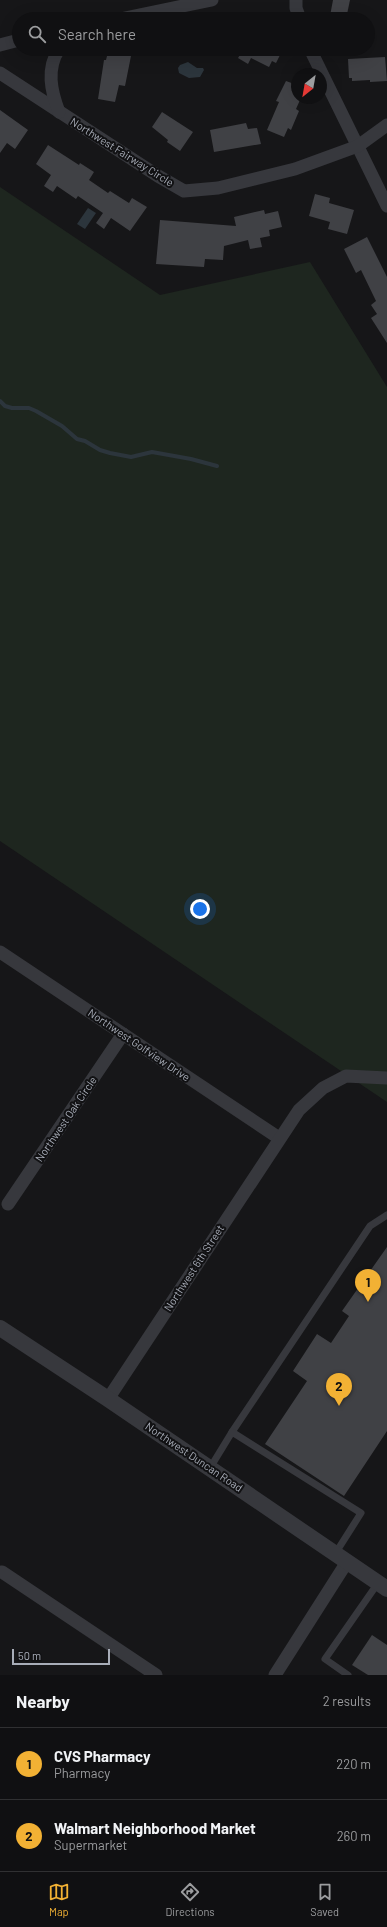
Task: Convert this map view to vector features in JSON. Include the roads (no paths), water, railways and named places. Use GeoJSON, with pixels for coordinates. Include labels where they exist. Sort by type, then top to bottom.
{"type":"FeatureCollection","features":[{"type":"Feature","properties":{"kind":"street"},"geometry":{"type":"LineString","coordinates":[[154,12],[212,0]]}},
{"type":"Feature","properties":{"kind":"street"},"geometry":{"type":"LineString","coordinates":[[296,0],[299,12]]}},
{"type":"Feature","properties":{"kind":"street"},"geometry":{"type":"LineString","coordinates":[[0,44],[12,41]]}},
{"type":"Feature","properties":{"kind":"street"},"geometry":{"type":"LineString","coordinates":[[56,56],[52,68],[51,83],[58,112]]}},
{"type":"Feature","properties":{"kind":"street"},"geometry":{"type":"LineString","coordinates":[[313,56],[387,206]]}},
{"type":"Feature","properties":{"kind":"street","name":"Northwest Fairway Circle"},"geometry":{"type":"LineString","coordinates":[[0,72],[58,112],[158,176],[184,190],[218,188],[287,172],[358,146],[387,125]]}},
{"type":"Feature","properties":{"kind":"street","name":"Northwest Golfview Drive"},"geometry":{"type":"LineString","coordinates":[[0,952],[279,1138]]}},
{"type":"Feature","properties":{"kind":"street","name":"Northwest Oak Circle"},"geometry":{"type":"LineString","coordinates":[[8,1204],[123,1034]]}},
{"type":"Feature","properties":{"kind":"street","name":"Northwest 6th Street"},"geometry":{"type":"LineString","coordinates":[[108,1399],[279,1138],[299,1110],[324,1088],[346,1076],[387,1078]]}},
{"type":"Feature","properties":{"kind":"street","name":"Northwest Duncan Road"},"geometry":{"type":"LineString","coordinates":[[0,1328],[108,1399],[382,1586]]}},
{"type":"Feature","properties":{"kind":"street"},"geometry":{"type":"LineString","coordinates":[[275,1675],[341,1558]]}},
{"type":"Feature","properties":{"kind":"street"},"geometry":{"type":"LineString","coordinates":[[2,1572],[156,1675]]}},
{"type":"Feature","properties":{"kind":"lane"},"geometry":{"type":"LineString","coordinates":[[210,1468],[232,1432],[370,1226],[387,1216]]}},
{"type":"Feature","properties":{"kind":"lane"},"geometry":{"type":"LineString","coordinates":[[232,1432],[361,1513],[341,1558]]}},
{"type":"Feature","properties":{"kind":"lane"},"geometry":{"type":"LineString","coordinates":[[348,1675],[325,1660],[382,1586]]}},
{"type":"Feature","properties":{"kind":"waterway"},"geometry":{"type":"LineString","coordinates":[[0,401],[5,406],[12,408],[29,408],[36,411],[62,426],[77,439],[85,441],[100,450],[110,453],[131,457],[152,452],[191,459],[217,466]]}},
{"type":"Feature","properties":{"kind":"place","name":"CVS Pharmacy"},"geometry":{"type":"Point","coordinates":[368,1302]}},
{"type":"Feature","properties":{"kind":"place","name":"Walmart Neighborhood Market"},"geometry":{"type":"Point","coordinates":[339,1406]}}]}
